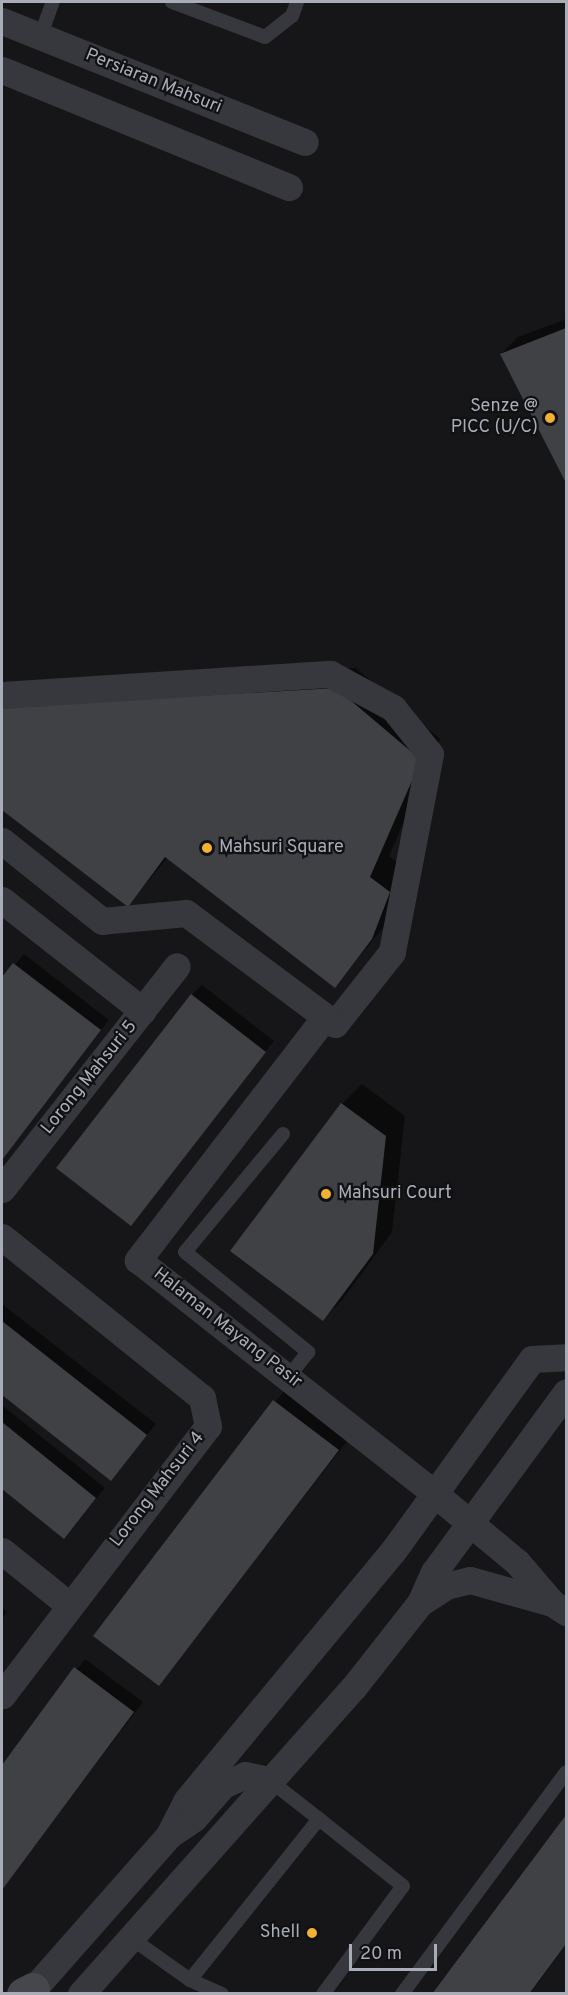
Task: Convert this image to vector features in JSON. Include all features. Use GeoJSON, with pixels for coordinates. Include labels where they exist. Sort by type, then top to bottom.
{"type":"FeatureCollection","features":[{"type":"Feature","properties":{"kind":"street","name":"Persiaran Mahsuri"},"geometry":{"type":"LineString","coordinates":[[2,21],[305,142]]}},
{"type":"Feature","properties":{"kind":"street"},"geometry":{"type":"LineString","coordinates":[[2,70],[289,187]]}},
{"type":"Feature","properties":{"kind":"street"},"geometry":{"type":"LineString","coordinates":[[2,695],[330,674],[393,708],[430,754],[392,952],[335,1024],[186,913],[102,921],[2,841]]}},
{"type":"Feature","properties":{"kind":"street"},"geometry":{"type":"LineString","coordinates":[[2,900],[143,1011]]}},
{"type":"Feature","properties":{"kind":"street","name":"Lorong Mahsuri 5"},"geometry":{"type":"LineString","coordinates":[[2,1189],[177,966]]}},
{"type":"Feature","properties":{"kind":"street","name":"Halaman Mayang Pasir"},"geometry":{"type":"LineString","coordinates":[[326,1017],[138,1260],[289,1376],[435,1494],[469,1525],[517,1562],[559,1607]]}},
{"type":"Feature","properties":{"kind":"street","name":"Lorong Mahsuri 4"},"geometry":{"type":"LineString","coordinates":[[2,1237],[202,1398],[208,1426],[2,1695]]}},
{"type":"Feature","properties":{"kind":"street"},"geometry":{"type":"LineString","coordinates":[[169,1835],[186,1801],[321,1640],[435,1494],[532,1359],[567,1357]]}},
{"type":"Feature","properties":{"kind":"street"},"geometry":{"type":"LineString","coordinates":[[81,1994],[353,1688],[420,1604],[434,1572],[567,1392]]}},
{"type":"Feature","properties":{"kind":"street"},"geometry":{"type":"LineString","coordinates":[[2,1551],[69,1605]]}},
{"type":"Feature","properties":{"kind":"street"},"geometry":{"type":"LineString","coordinates":[[420,1604],[446,1586],[470,1580],[559,1607]]}},
{"type":"Feature","properties":{"kind":"street"},"geometry":{"type":"LineString","coordinates":[[28,1992],[169,1835],[194,1818],[233,1778],[258,1775],[269,1780]]}},
{"type":"Feature","properties":{"kind":"lane"},"geometry":{"type":"LineString","coordinates":[[40,37],[53,2]]}},
{"type":"Feature","properties":{"kind":"lane"},"geometry":{"type":"LineString","coordinates":[[172,2],[266,37],[292,16],[297,2]]}},
{"type":"Feature","properties":{"kind":"lane"},"geometry":{"type":"LineString","coordinates":[[283,1134],[185,1252],[308,1352],[289,1376]]}},
{"type":"Feature","properties":{"kind":"lane"},"geometry":{"type":"LineString","coordinates":[[402,1994],[567,1772]]}},
{"type":"Feature","properties":{"kind":"lane"},"geometry":{"type":"LineString","coordinates":[[269,1780],[403,1886],[323,1994]]}},
{"type":"Feature","properties":{"kind":"lane"},"geometry":{"type":"LineString","coordinates":[[190,1980],[319,1819]]}},
{"type":"Feature","properties":{"kind":"lane"},"geometry":{"type":"LineString","coordinates":[[131,1938],[190,1980],[222,1994]]}},
{"type":"Feature","properties":{"kind":"building","name":"Senze @ PICC (U/C)"},"geometry":{"type":"Polygon","coordinates":[[[566,328],[566,483],[500,354],[566,328]]]}},
{"type":"Feature","properties":{"kind":"building","name":"Mahsuri Square"},"geometry":{"type":"Polygon","coordinates":[[[336,688],[421,760],[370,877],[390,892],[372,939],[335,988],[165,857],[128,907],[2,810],[3,707],[336,688]]]}},
{"type":"Feature","properties":{"kind":"building"},"geometry":{"type":"Polygon","coordinates":[[[13,963],[101,1030],[2,1160],[2,977],[13,963]]]}},
{"type":"Feature","properties":{"kind":"building"},"geometry":{"type":"Polygon","coordinates":[[[191,994],[266,1052],[131,1226],[56,1168],[191,994]]]}},
{"type":"Feature","properties":{"kind":"building","name":"Mahsuri Court"},"geometry":{"type":"Polygon","coordinates":[[[341,1103],[386,1136],[373,1254],[323,1321],[230,1251],[341,1103]]]}},
{"type":"Feature","properties":{"kind":"building"},"geometry":{"type":"Polygon","coordinates":[[[2,1321],[147,1435],[111,1481],[2,1395],[2,1321]]]}},
{"type":"Feature","properties":{"kind":"building"},"geometry":{"type":"Polygon","coordinates":[[[273,1400],[339,1450],[159,1686],[93,1636],[273,1400]]]}},
{"type":"Feature","properties":{"kind":"building"},"geometry":{"type":"Polygon","coordinates":[[[2,1422],[96,1498],[64,1539],[2,1489],[2,1422]]]}},
{"type":"Feature","properties":{"kind":"building"},"geometry":{"type":"Polygon","coordinates":[[[74,1667],[134,1712],[2,1890],[2,1765],[74,1667]]]}},
{"type":"Feature","properties":{"kind":"building"},"geometry":{"type":"Polygon","coordinates":[[[566,1815],[566,1944],[529,1994],[432,1994],[566,1815]]]}},
{"type":"Feature","properties":{"kind":"place","name":"Senze @ PICC (U/C)"},"geometry":{"type":"Point","coordinates":[550,418]}},
{"type":"Feature","properties":{"kind":"place","name":"Mahsuri Square"},"geometry":{"type":"Point","coordinates":[207,848]}},
{"type":"Feature","properties":{"kind":"place","name":"Mahsuri Court"},"geometry":{"type":"Point","coordinates":[326,1194]}},
{"type":"Feature","properties":{"kind":"place","name":"Shell"},"geometry":{"type":"Point","coordinates":[312,1933]}}]}
